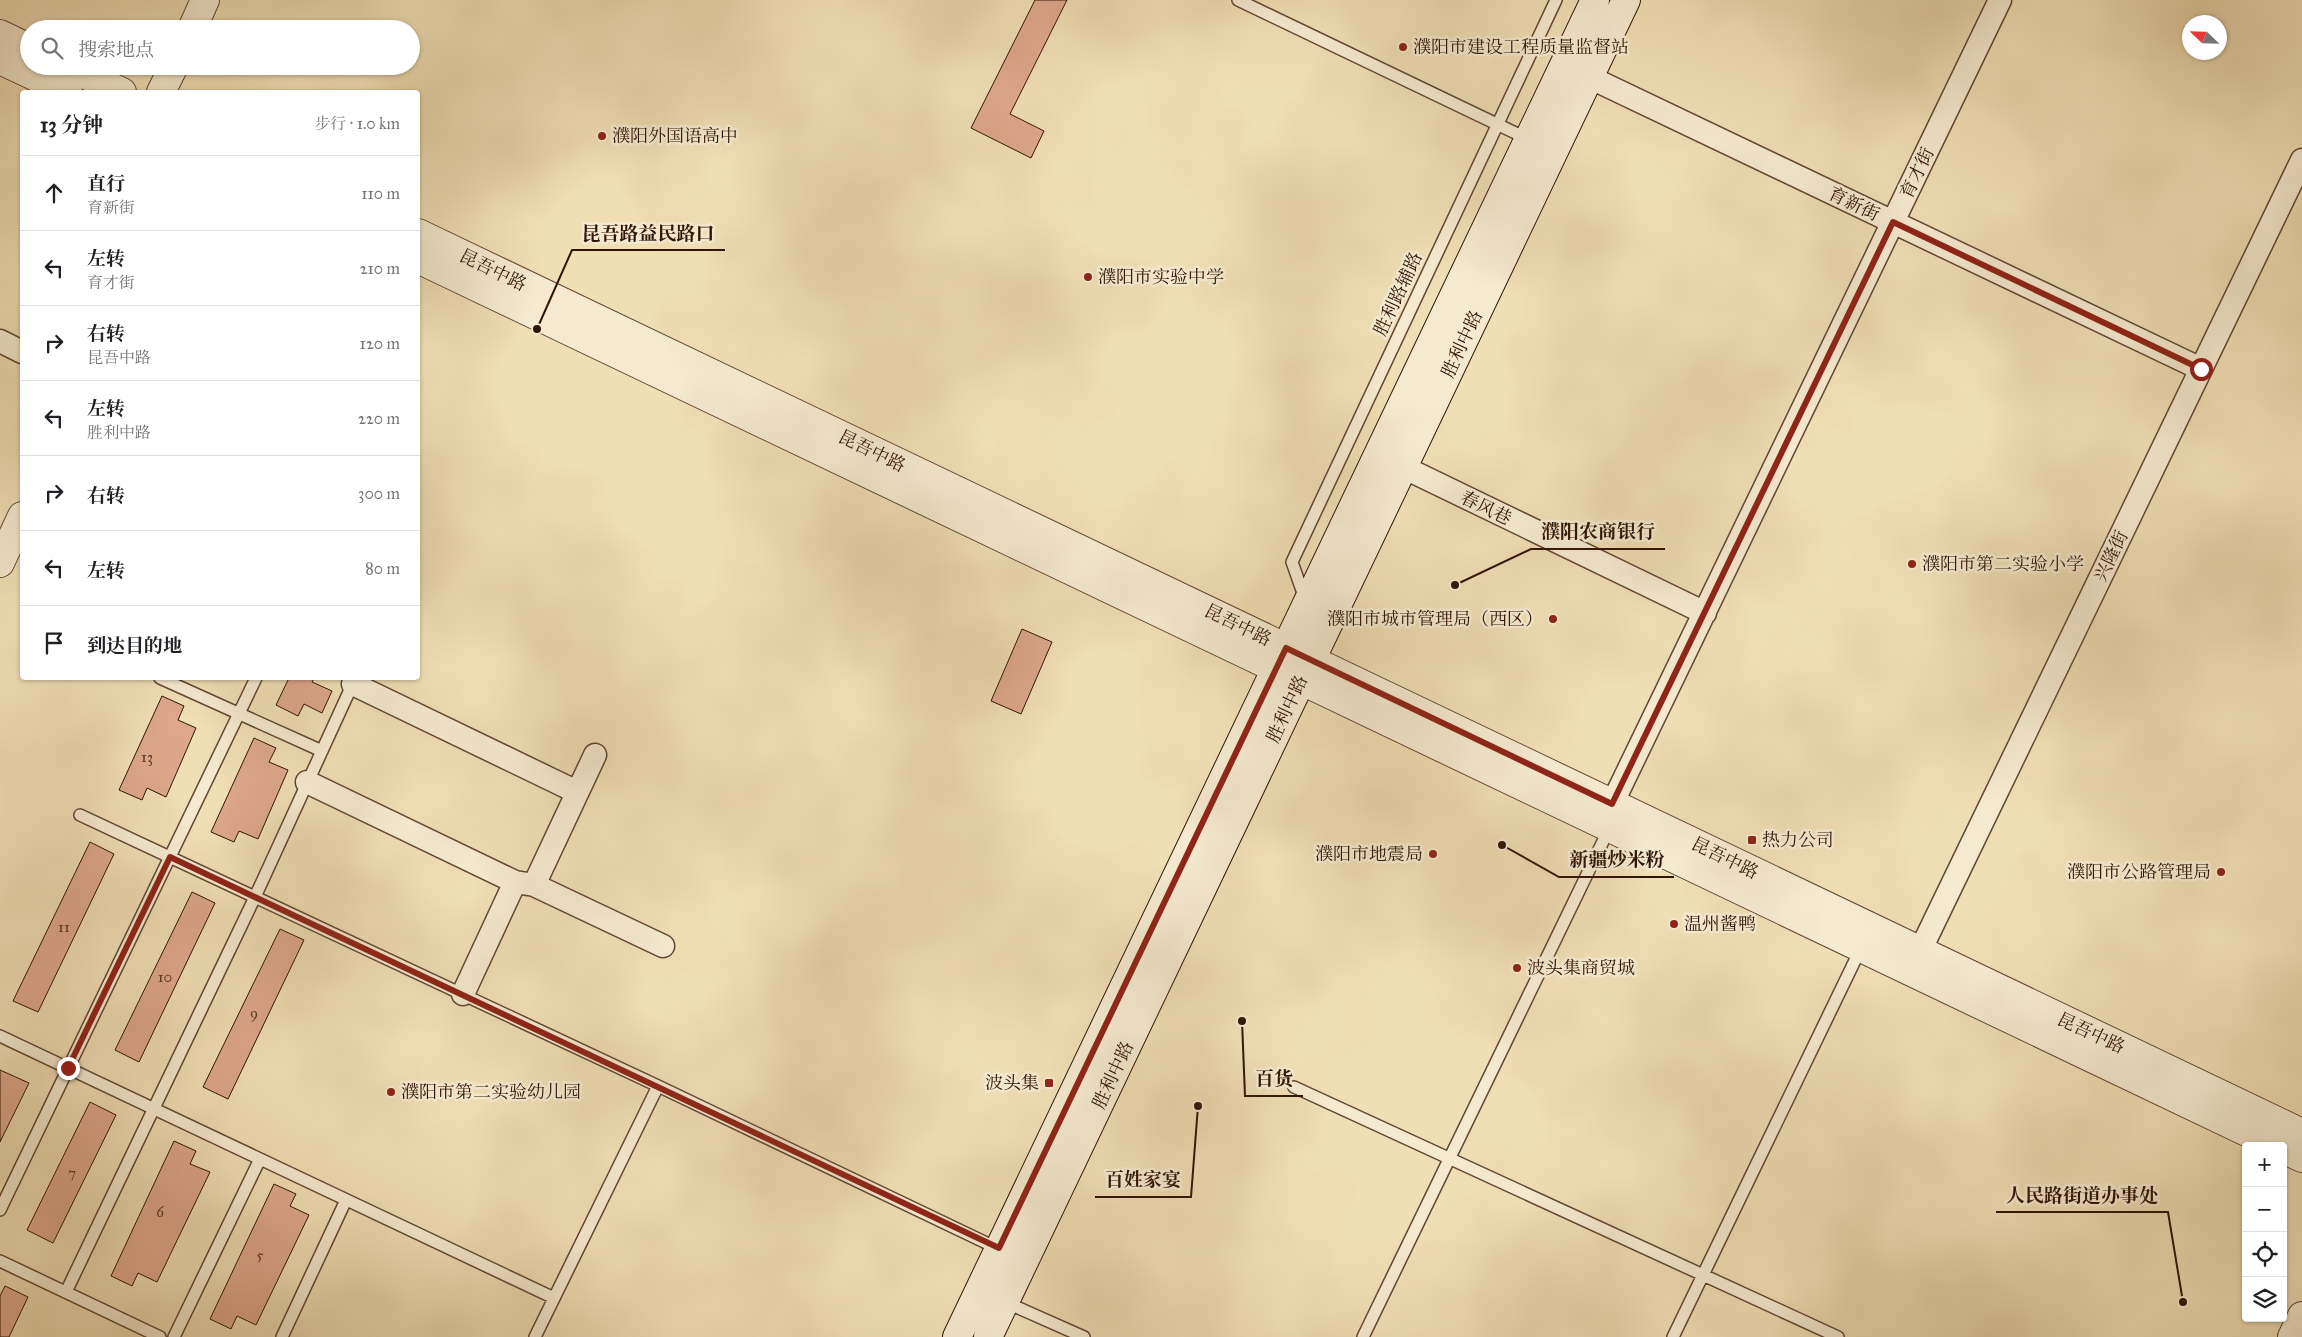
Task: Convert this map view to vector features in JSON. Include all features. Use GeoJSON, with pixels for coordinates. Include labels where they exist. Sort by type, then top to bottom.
{"type":"FeatureCollection","features":[{"type":"Feature","properties":{"kind":"street"},"geometry":{"type":"LineString","coordinates":[[196,20],[205,0]]}},
{"type":"Feature","properties":{"kind":"street","name":"胜利中路"},"geometry":{"type":"LineString","coordinates":[[957,1337],[1595,0]]}},
{"type":"Feature","properties":{"kind":"street","name":"胜利中路"},"geometry":{"type":"LineString","coordinates":[[988,1337],[1626,0]]}},
{"type":"Feature","properties":{"kind":"street","name":"育才街"},"geometry":{"type":"LineString","coordinates":[[1611,816],[1705,613],[2000,0]]}},
{"type":"Feature","properties":{"kind":"street"},"geometry":{"type":"LineString","coordinates":[[0,34],[20,44]]}},
{"type":"Feature","properties":{"kind":"street"},"geometry":{"type":"LineString","coordinates":[[0,60],[20,69]]}},
{"type":"Feature","properties":{"kind":"street"},"geometry":{"type":"LineString","coordinates":[[32,75],[64,90]]}},
{"type":"Feature","properties":{"kind":"street"},"geometry":{"type":"LineString","coordinates":[[86,75],[118,90]]}},
{"type":"Feature","properties":{"kind":"street"},"geometry":{"type":"LineString","coordinates":[[162,90],[170,75]]}},
{"type":"Feature","properties":{"kind":"street","name":"育新街"},"geometry":{"type":"LineString","coordinates":[[1589,77],[2201,369]]}},
{"type":"Feature","properties":{"kind":"street","name":"兴隆街"},"geometry":{"type":"LineString","coordinates":[[1920,951],[2201,369],[2295,193],[2302,160]]}},
{"type":"Feature","properties":{"kind":"street","name":"昆吾中路"},"geometry":{"type":"LineString","coordinates":[[420,234],[1306,671],[1611,816],[1920,951],[2302,1133]]}},
{"type":"Feature","properties":{"kind":"street","name":"昆吾中路"},"geometry":{"type":"LineString","coordinates":[[420,260],[1281,659]]}},
{"type":"Feature","properties":{"kind":"street"},"geometry":{"type":"LineString","coordinates":[[0,342],[20,351]]}},
{"type":"Feature","properties":{"kind":"street","name":"春风巷"},"geometry":{"type":"LineString","coordinates":[[1403,467],[1705,613]]}},
{"type":"Feature","properties":{"kind":"street"},"geometry":{"type":"LineString","coordinates":[[0,563],[20,520]]}},
{"type":"Feature","properties":{"kind":"street"},"geometry":{"type":"LineString","coordinates":[[354,681],[577,792]]}},
{"type":"Feature","properties":{"kind":"street"},"geometry":{"type":"LineString","coordinates":[[463,994],[577,792],[595,755]]}},
{"type":"Feature","properties":{"kind":"street"},"geometry":{"type":"LineString","coordinates":[[307,782],[663,946]]}},
{"type":"Feature","properties":{"kind":"street","name":"昆吾中路"},"geometry":{"type":"LineString","coordinates":[[1611,816],[1860,948],[2268,1142]]}},
{"type":"Feature","properties":{"kind":"street"},"geometry":{"type":"LineString","coordinates":[[2287,1151],[2302,1158]]}},
{"type":"Feature","properties":{"kind":"street"},"geometry":{"type":"LineString","coordinates":[[2292,1337],[2302,1316]]}},
{"type":"Feature","properties":{"kind":"lane"},"geometry":{"type":"LineString","coordinates":[[1238,0],[1528,139]]}},
{"type":"Feature","properties":{"kind":"lane","name":"胜利路辅路"},"geometry":{"type":"LineString","coordinates":[[1307,604],[1292,562],[1556,0]]}},
{"type":"Feature","properties":{"kind":"lane"},"geometry":{"type":"LineString","coordinates":[[164,680],[322,751]]}},
{"type":"Feature","properties":{"kind":"lane"},"geometry":{"type":"LineString","coordinates":[[0,1210],[255,680]]}},
{"type":"Feature","properties":{"kind":"lane"},"geometry":{"type":"LineString","coordinates":[[66,1292],[255,897],[354,681]]}},
{"type":"Feature","properties":{"kind":"lane"},"geometry":{"type":"LineString","coordinates":[[80,815],[999,1248]]}},
{"type":"Feature","properties":{"kind":"lane"},"geometry":{"type":"LineString","coordinates":[[1363,1337],[1611,816]]}},
{"type":"Feature","properties":{"kind":"lane"},"geometry":{"type":"LineString","coordinates":[[1673,1337],[1860,948]]}},
{"type":"Feature","properties":{"kind":"lane"},"geometry":{"type":"LineString","coordinates":[[0,1036],[554,1298]]}},
{"type":"Feature","properties":{"kind":"lane"},"geometry":{"type":"LineString","coordinates":[[535,1337],[658,1086]]}},
{"type":"Feature","properties":{"kind":"lane"},"geometry":{"type":"LineString","coordinates":[[1294,1087],[1838,1337]]}},
{"type":"Feature","properties":{"kind":"lane"},"geometry":{"type":"LineString","coordinates":[[174,1337],[260,1159]]}},
{"type":"Feature","properties":{"kind":"lane"},"geometry":{"type":"LineString","coordinates":[[282,1337],[346,1200]]}},
{"type":"Feature","properties":{"kind":"lane"},"geometry":{"type":"LineString","coordinates":[[0,1261],[160,1337]]}},
{"type":"Feature","properties":{"kind":"lane"},"geometry":{"type":"LineString","coordinates":[[1005,1302],[1084,1337]]}},
{"type":"Feature","properties":{"kind":"building"},"geometry":{"type":"Polygon","coordinates":[[[1035,0],[1067,0],[1010,114],[1044,131],[1031,158],[971,128],[1035,0]]]}},
{"type":"Feature","properties":{"kind":"building"},"geometry":{"type":"Polygon","coordinates":[[[1022,629],[1052,642],[1021,714],[991,701],[1022,629]]]}},
{"type":"Feature","properties":{"kind":"building"},"geometry":{"type":"Polygon","coordinates":[[[288,680],[313,680],[312,682],[332,691],[322,713],[304,704],[298,716],[276,705],[288,680]]]}},
{"type":"Feature","properties":{"kind":"building"},"geometry":{"type":"Polygon","coordinates":[[[162,696],[184,706],[178,720],[196,728],[166,797],[147,788],[142,800],[119,790],[162,696]]]}},
{"type":"Feature","properties":{"kind":"building"},"geometry":{"type":"Polygon","coordinates":[[[254,738],[276,748],[269,762],[288,770],[258,839],[239,831],[234,842],[211,832],[254,738]]]}},
{"type":"Feature","properties":{"kind":"building"},"geometry":{"type":"Polygon","coordinates":[[[90,842],[114,854],[38,1012],[13,1001],[90,842]]]}},
{"type":"Feature","properties":{"kind":"building"},"geometry":{"type":"Polygon","coordinates":[[[192,892],[215,903],[139,1062],[115,1050],[192,892]]]}},
{"type":"Feature","properties":{"kind":"building"},"geometry":{"type":"Polygon","coordinates":[[[280,929],[304,940],[228,1099],[203,1087],[280,929]]]}},
{"type":"Feature","properties":{"kind":"building"},"geometry":{"type":"Polygon","coordinates":[[[0,1070],[29,1083],[0,1142],[0,1070]]]}},
{"type":"Feature","properties":{"kind":"building"},"geometry":{"type":"Polygon","coordinates":[[[90,1102],[116,1115],[53,1243],[27,1230],[90,1102]]]}},
{"type":"Feature","properties":{"kind":"building"},"geometry":{"type":"Polygon","coordinates":[[[174,1141],[196,1151],[190,1164],[210,1172],[157,1282],[138,1273],[132,1286],[111,1276],[174,1141]]]}},
{"type":"Feature","properties":{"kind":"building"},"geometry":{"type":"Polygon","coordinates":[[[274,1184],[296,1194],[290,1206],[309,1215],[256,1325],[237,1316],[231,1329],[210,1319],[274,1184]]]}},
{"type":"Feature","properties":{"kind":"building"},"geometry":{"type":"Polygon","coordinates":[[[5,1286],[28,1297],[9,1337],[0,1337],[0,1296],[5,1286]]]}},
{"type":"Feature","properties":{"kind":"place","name":"濮阳市建设工程质量监督站"},"geometry":{"type":"Point","coordinates":[1403,47]}},
{"type":"Feature","properties":{"kind":"place","name":"濮阳外国语高中"},"geometry":{"type":"Point","coordinates":[602,136]}},
{"type":"Feature","properties":{"kind":"place","name":"濮阳市实验中学"},"geometry":{"type":"Point","coordinates":[1088,277]}},
{"type":"Feature","properties":{"kind":"place","name":"昆吾路益民路口"},"geometry":{"type":"Point","coordinates":[537,329]}},
{"type":"Feature","properties":{"kind":"place","name":"濮阳市第二实验小学"},"geometry":{"type":"Point","coordinates":[1912,564]}},
{"type":"Feature","properties":{"kind":"place","name":"濮阳农商银行"},"geometry":{"type":"Point","coordinates":[1455,585]}},
{"type":"Feature","properties":{"kind":"place","name":"濮阳市城市管理局（西区）"},"geometry":{"type":"Point","coordinates":[1553,619]}},
{"type":"Feature","properties":{"kind":"place","name":"热力公司"},"geometry":{"type":"Point","coordinates":[1752,840]}},
{"type":"Feature","properties":{"kind":"place","name":"新疆炒米粉"},"geometry":{"type":"Point","coordinates":[1502,845]}},
{"type":"Feature","properties":{"kind":"place","name":"濮阳市地震局"},"geometry":{"type":"Point","coordinates":[1433,854]}},
{"type":"Feature","properties":{"kind":"place","name":"濮阳市公路管理局"},"geometry":{"type":"Point","coordinates":[2221,872]}},
{"type":"Feature","properties":{"kind":"place","name":"温州酱鸭"},"geometry":{"type":"Point","coordinates":[1674,924]}},
{"type":"Feature","properties":{"kind":"place","name":"波头集商贸城"},"geometry":{"type":"Point","coordinates":[1517,968]}},
{"type":"Feature","properties":{"kind":"place","name":"百货"},"geometry":{"type":"Point","coordinates":[1242,1021]}},
{"type":"Feature","properties":{"kind":"place","name":"波头集"},"geometry":{"type":"Point","coordinates":[1049,1083]}},
{"type":"Feature","properties":{"kind":"place","name":"濮阳市第二实验幼儿园"},"geometry":{"type":"Point","coordinates":[391,1092]}},
{"type":"Feature","properties":{"kind":"place","name":"百姓家宴"},"geometry":{"type":"Point","coordinates":[1198,1106]}},
{"type":"Feature","properties":{"kind":"place","name":"人民路街道办事处"},"geometry":{"type":"Point","coordinates":[2183,1302]}},
{"type":"Feature","properties":{"kind":"route"},"geometry":{"type":"LineString","coordinates":[[68,1068],[170,857],[999,1248],[1286,648],[1612,804],[1893,222],[2201,369]]}}]}
